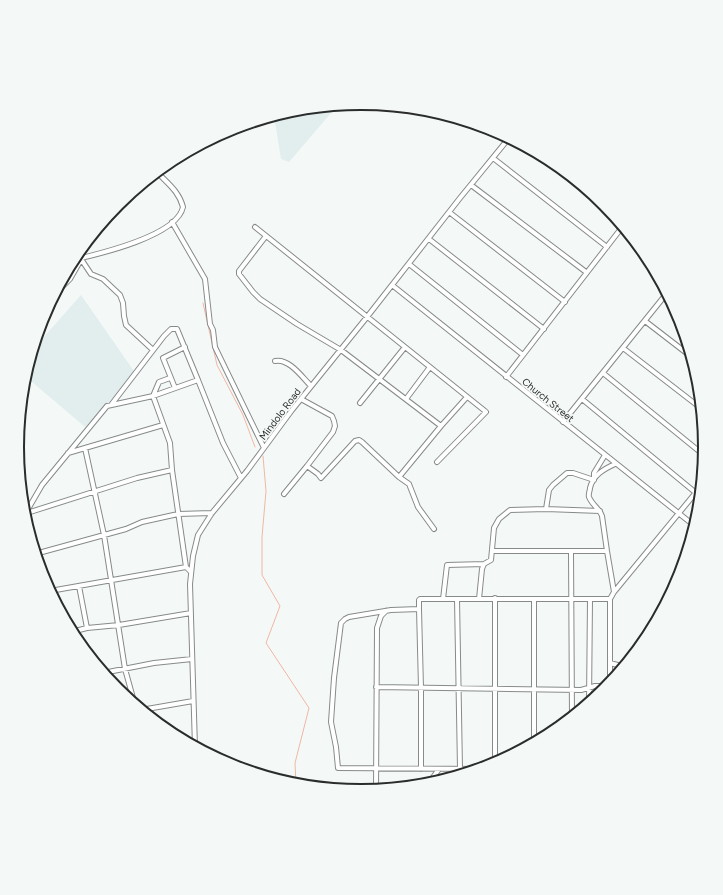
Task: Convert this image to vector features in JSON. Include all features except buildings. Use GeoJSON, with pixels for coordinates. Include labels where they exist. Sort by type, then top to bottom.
{"type":"FeatureCollection","features":[{"type":"Feature","properties":{"kind":"street","name":"Mindolo Road"},"geometry":{"type":"LineString","coordinates":[[194,741],[190,571],[198,535],[212,513],[241,478],[311,386],[505,142]]}},
{"type":"Feature","properties":{"kind":"street"},"geometry":{"type":"LineString","coordinates":[[493,158],[607,247]]}},
{"type":"Feature","properties":{"kind":"street"},"geometry":{"type":"LineString","coordinates":[[83,258],[152,236],[172,222],[182,210],[182,202],[174,189],[161,176]]}},
{"type":"Feature","properties":{"kind":"street"},"geometry":{"type":"LineString","coordinates":[[471,185],[586,272]]}},
{"type":"Feature","properties":{"kind":"street"},"geometry":{"type":"LineString","coordinates":[[449,212],[565,302]]}},
{"type":"Feature","properties":{"kind":"street"},"geometry":{"type":"LineString","coordinates":[[172,222],[205,279],[210,324],[213,330],[215,347],[264,448]]}},
{"type":"Feature","properties":{"kind":"street"},"geometry":{"type":"LineString","coordinates":[[255,227],[486,412],[437,462]]}},
{"type":"Feature","properties":{"kind":"street"},"geometry":{"type":"LineString","coordinates":[[506,376],[620,231]]}},
{"type":"Feature","properties":{"kind":"street"},"geometry":{"type":"LineString","coordinates":[[266,236],[239,271],[239,274],[253,292],[260,299],[297,324],[341,350],[441,426]]}},
{"type":"Feature","properties":{"kind":"street"},"geometry":{"type":"LineString","coordinates":[[429,239],[544,329]]}},
{"type":"Feature","properties":{"kind":"street"},"geometry":{"type":"LineString","coordinates":[[82,258],[91,274],[103,279],[120,295],[123,303],[126,325],[153,350]]}},
{"type":"Feature","properties":{"kind":"street"},"geometry":{"type":"LineString","coordinates":[[68,281],[80,262]]}},
{"type":"Feature","properties":{"kind":"street"},"geometry":{"type":"LineString","coordinates":[[408,264],[523,355]]}},
{"type":"Feature","properties":{"kind":"street","name":"Church Street"},"geometry":{"type":"LineString","coordinates":[[392,285],[690,523]]}},
{"type":"Feature","properties":{"kind":"street"},"geometry":{"type":"LineString","coordinates":[[563,422],[664,297]]}},
{"type":"Feature","properties":{"kind":"street"},"geometry":{"type":"LineString","coordinates":[[645,321],[685,352]]}},
{"type":"Feature","properties":{"kind":"street"},"geometry":{"type":"LineString","coordinates":[[111,405],[164,336],[171,329],[177,329],[223,444],[241,478]]}},
{"type":"Feature","properties":{"kind":"street"},"geometry":{"type":"LineString","coordinates":[[175,388],[163,358],[185,347]]}},
{"type":"Feature","properties":{"kind":"street"},"geometry":{"type":"LineString","coordinates":[[360,403],[405,347]]}},
{"type":"Feature","properties":{"kind":"street"},"geometry":{"type":"LineString","coordinates":[[623,348],[696,404]]}},
{"type":"Feature","properties":{"kind":"street"},"geometry":{"type":"LineString","coordinates":[[275,361],[283,361],[292,367],[311,386]]}},
{"type":"Feature","properties":{"kind":"street"},"geometry":{"type":"LineString","coordinates":[[406,399],[430,367]]}},
{"type":"Feature","properties":{"kind":"street"},"geometry":{"type":"LineString","coordinates":[[603,373],[699,451]]}},
{"type":"Feature","properties":{"kind":"street"},"geometry":{"type":"LineString","coordinates":[[170,378],[160,382],[153,396],[170,444],[172,470],[186,567],[190,571]]}},
{"type":"Feature","properties":{"kind":"street"},"geometry":{"type":"LineString","coordinates":[[29,508],[42,485],[104,409],[111,405],[153,396],[198,380]]}},
{"type":"Feature","properties":{"kind":"street"},"geometry":{"type":"LineString","coordinates":[[399,477],[467,397]]}},
{"type":"Feature","properties":{"kind":"street"},"geometry":{"type":"LineString","coordinates":[[284,494],[333,432],[335,426],[332,416],[301,399]]}},
{"type":"Feature","properties":{"kind":"street"},"geometry":{"type":"LineString","coordinates":[[582,399],[696,493]]}},
{"type":"Feature","properties":{"kind":"street"},"geometry":{"type":"LineString","coordinates":[[68,453],[163,425]]}},
{"type":"Feature","properties":{"kind":"street"},"geometry":{"type":"LineString","coordinates":[[307,466],[321,478],[355,441],[359,440],[399,477],[409,484],[418,507],[434,529]]}},
{"type":"Feature","properties":{"kind":"street"},"geometry":{"type":"LineString","coordinates":[[85,448],[104,535],[125,668],[132,695]]}},
{"type":"Feature","properties":{"kind":"street"},"geometry":{"type":"LineString","coordinates":[[604,455],[594,474],[589,498],[600,511],[602,516],[614,592]]}},
{"type":"Feature","properties":{"kind":"street"},"geometry":{"type":"LineString","coordinates":[[594,479],[604,470],[615,464]]}},
{"type":"Feature","properties":{"kind":"street"},"geometry":{"type":"LineString","coordinates":[[30,513],[137,478],[172,470]]}},
{"type":"Feature","properties":{"kind":"street"},"geometry":{"type":"LineString","coordinates":[[546,509],[549,490],[567,474],[573,473],[594,479]]}},
{"type":"Feature","properties":{"kind":"street"},"geometry":{"type":"LineString","coordinates":[[610,675],[610,599],[614,592],[696,493]]}},
{"type":"Feature","properties":{"kind":"street"},"geometry":{"type":"LineString","coordinates":[[443,599],[447,565],[484,564],[491,560],[494,528],[504,513],[510,510],[546,509],[600,511]]}},
{"type":"Feature","properties":{"kind":"street"},"geometry":{"type":"LineString","coordinates":[[41,553],[126,529],[142,522],[178,514],[212,513]]}},
{"type":"Feature","properties":{"kind":"street"},"geometry":{"type":"LineString","coordinates":[[492,552],[607,551]]}},
{"type":"Feature","properties":{"kind":"street"},"geometry":{"type":"LineString","coordinates":[[571,552],[572,711]]}},
{"type":"Feature","properties":{"kind":"street"},"geometry":{"type":"LineString","coordinates":[[479,598],[480,577],[484,564]]}},
{"type":"Feature","properties":{"kind":"street"},"geometry":{"type":"LineString","coordinates":[[56,590],[186,567]]}},
{"type":"Feature","properties":{"kind":"street"},"geometry":{"type":"LineString","coordinates":[[79,586],[87,628]]}},
{"type":"Feature","properties":{"kind":"street"},"geometry":{"type":"LineString","coordinates":[[495,598],[495,757]]}},
{"type":"Feature","properties":{"kind":"street"},"geometry":{"type":"LineString","coordinates":[[421,768],[420,599],[610,599]]}},
{"type":"Feature","properties":{"kind":"street"},"geometry":{"type":"LineString","coordinates":[[419,609],[391,610],[349,617],[341,623],[333,696],[332,726],[336,747],[337,767],[460,769],[457,599]]}},
{"type":"Feature","properties":{"kind":"street"},"geometry":{"type":"LineString","coordinates":[[534,599],[534,737]]}},
{"type":"Feature","properties":{"kind":"street"},"geometry":{"type":"LineString","coordinates":[[589,696],[590,599]]}},
{"type":"Feature","properties":{"kind":"street"},"geometry":{"type":"LineString","coordinates":[[376,784],[377,628],[381,616],[386,611]]}},
{"type":"Feature","properties":{"kind":"street"},"geometry":{"type":"LineString","coordinates":[[78,630],[191,613]]}},
{"type":"Feature","properties":{"kind":"street"},"geometry":{"type":"LineString","coordinates":[[109,672],[164,661],[192,659]]}},
{"type":"Feature","properties":{"kind":"street"},"geometry":{"type":"LineString","coordinates":[[610,663],[619,665]]}},
{"type":"Feature","properties":{"kind":"street"},"geometry":{"type":"LineString","coordinates":[[376,687],[459,689],[534,688],[581,690],[600,686]]}},
{"type":"Feature","properties":{"kind":"street"},"geometry":{"type":"LineString","coordinates":[[148,709],[194,701]]}},
{"type":"Feature","properties":{"kind":"street"},"geometry":{"type":"LineString","coordinates":[[434,777],[440,769]]}},
{"type":"Feature","properties":{"kind":"shaded area"},"geometry":{"type":"Polygon","coordinates":[[[332,112],[289,162],[281,159],[275,122],[296,116],[332,112]]]}},
{"type":"Feature","properties":{"kind":"shaded area"},"geometry":{"type":"Polygon","coordinates":[[[81,295],[136,374],[85,427],[30,381],[42,339],[81,295]]]}},
{"type":"Feature","properties":{"kind":"waterway"},"geometry":{"type":"LineString","coordinates":[[203,303],[217,365],[243,415],[255,447]]}},
{"type":"Feature","properties":{"kind":"waterway"},"geometry":{"type":"LineString","coordinates":[[263,456],[266,491],[262,537],[262,575],[280,606],[266,643],[309,708],[295,763],[296,779]]}}]}
